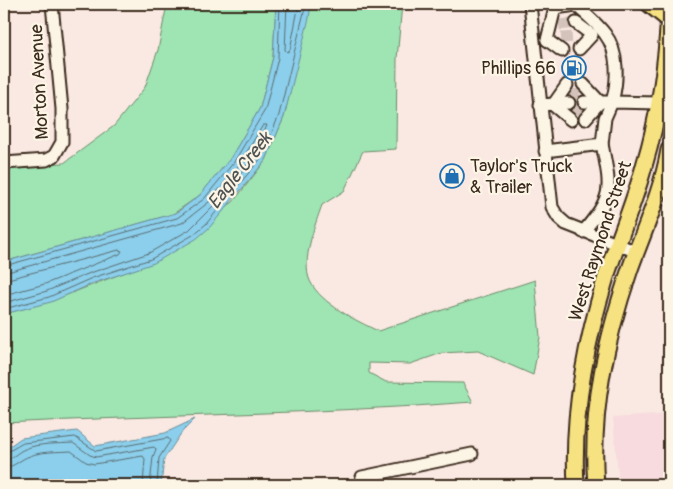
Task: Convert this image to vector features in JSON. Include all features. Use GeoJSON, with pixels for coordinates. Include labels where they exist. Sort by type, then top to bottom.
{"type":"FeatureCollection","features":[{"type":"Feature","properties":{"kind":"main road"},"geometry":{"type":"LineString","coordinates":[[649,4],[669,20]]}},
{"type":"Feature","properties":{"kind":"main road","name":"West Raymond Street"},"geometry":{"type":"LineString","coordinates":[[576,485],[576,425],[580,385],[591,330],[645,165],[659,103],[669,10]]}},
{"type":"Feature","properties":{"kind":"main road"},"geometry":{"type":"LineString","coordinates":[[596,485],[595,426],[605,358],[613,323],[658,191],[669,150]]}},
{"type":"Feature","properties":{"kind":"street","name":"Morton Avenue"},"geometry":{"type":"LineString","coordinates":[[4,162],[37,161],[54,156],[60,149],[62,132],[52,4]]}},
{"type":"Feature","properties":{"kind":"street"},"geometry":{"type":"LineString","coordinates":[[530,4],[552,207],[561,220],[583,232],[637,252]]}},
{"type":"Feature","properties":{"kind":"street"},"geometry":{"type":"LineString","coordinates":[[547,40],[555,8],[576,4],[606,34],[616,65],[617,81],[606,102],[602,144],[609,181],[608,195],[602,210],[583,232]]}},
{"type":"Feature","properties":{"kind":"street"},"geometry":{"type":"LineString","coordinates":[[576,23],[592,36]]}},
{"type":"Feature","properties":{"kind":"street"},"geometry":{"type":"LineString","coordinates":[[547,40],[559,25]]}},
{"type":"Feature","properties":{"kind":"street"},"geometry":{"type":"LineString","coordinates":[[578,37],[606,34]]}},
{"type":"Feature","properties":{"kind":"street"},"geometry":{"type":"LineString","coordinates":[[579,49],[592,36]]}},
{"type":"Feature","properties":{"kind":"street"},"geometry":{"type":"LineString","coordinates":[[534,41],[560,38]]}},
{"type":"Feature","properties":{"kind":"street"},"geometry":{"type":"LineString","coordinates":[[547,40],[562,51]]}},
{"type":"Feature","properties":{"kind":"street"},"geometry":{"type":"LineString","coordinates":[[584,101],[606,102]]}},
{"type":"Feature","properties":{"kind":"street"},"geometry":{"type":"LineString","coordinates":[[584,101],[606,102]]}},
{"type":"Feature","properties":{"kind":"street"},"geometry":{"type":"LineString","coordinates":[[584,101],[659,103]]}},
{"type":"Feature","properties":{"kind":"street"},"geometry":{"type":"LineString","coordinates":[[540,105],[569,103]]}},
{"type":"Feature","properties":{"kind":"street"},"geometry":{"type":"LineString","coordinates":[[553,105],[569,103]]}},
{"type":"Feature","properties":{"kind":"street"},"geometry":{"type":"LineString","coordinates":[[553,105],[569,103]]}},
{"type":"Feature","properties":{"kind":"street"},"geometry":{"type":"LineString","coordinates":[[545,151],[602,144]]}},
{"type":"Feature","properties":{"kind":"street"},"geometry":{"type":"LineString","coordinates":[[360,485],[362,478],[472,454]]}},
{"type":"Feature","properties":{"kind":"shaded area"},"geometry":{"type":"Polygon","coordinates":[[[669,414],[669,485],[619,485],[613,418],[669,414]]]}},
{"type":"Feature","properties":{"kind":"green space"},"geometry":{"type":"Polygon","coordinates":[[[167,4],[276,4],[273,57],[260,108],[230,159],[200,195],[173,214],[4,262],[4,166],[64,163],[114,126],[145,87],[158,50],[167,4]]]}},
{"type":"Feature","properties":{"kind":"green space"},"geometry":{"type":"Polygon","coordinates":[[[311,4],[402,4],[397,59],[396,149],[363,151],[344,191],[322,205],[308,253],[307,264],[310,281],[322,297],[340,311],[378,331],[535,280],[540,337],[533,375],[478,351],[442,353],[410,364],[369,363],[369,373],[386,382],[463,383],[473,402],[356,409],[4,423],[4,314],[51,301],[128,271],[233,202],[266,160],[284,117],[311,4]]]}},
{"type":"Feature","properties":{"kind":"water","name":"Eagle Creek"},"geometry":{"type":"Polygon","coordinates":[[[276,4],[311,4],[284,117],[266,160],[209,228],[196,239],[154,263],[94,283],[51,302],[4,314],[4,262],[176,213],[200,195],[230,159],[260,108],[273,57],[276,4]]]}},
{"type":"Feature","properties":{"kind":"water"},"geometry":{"type":"Polygon","coordinates":[[[195,419],[182,432],[164,459],[161,485],[4,485],[4,450],[21,438],[77,431],[95,446],[165,433],[195,419]]]}},
{"type":"Feature","properties":{"kind":"tunnel"},"geometry":{"type":"LineString","coordinates":[[559,25],[576,23]]}},
{"type":"Feature","properties":{"kind":"tunnel"},"geometry":{"type":"LineString","coordinates":[[561,38],[577,37]]}},
{"type":"Feature","properties":{"kind":"tunnel"},"geometry":{"type":"LineString","coordinates":[[569,95],[583,94]]}},
{"type":"Feature","properties":{"kind":"tunnel"},"geometry":{"type":"LineString","coordinates":[[570,110],[584,109]]}},
{"type":"Feature","properties":{"kind":"place","name":"Phillips 66"},"geometry":{"type":"Point","coordinates":[574,68]}},
{"type":"Feature","properties":{"kind":"place","name":"Taylor's Truck & Trailer"},"geometry":{"type":"Point","coordinates":[452,176]}}]}
